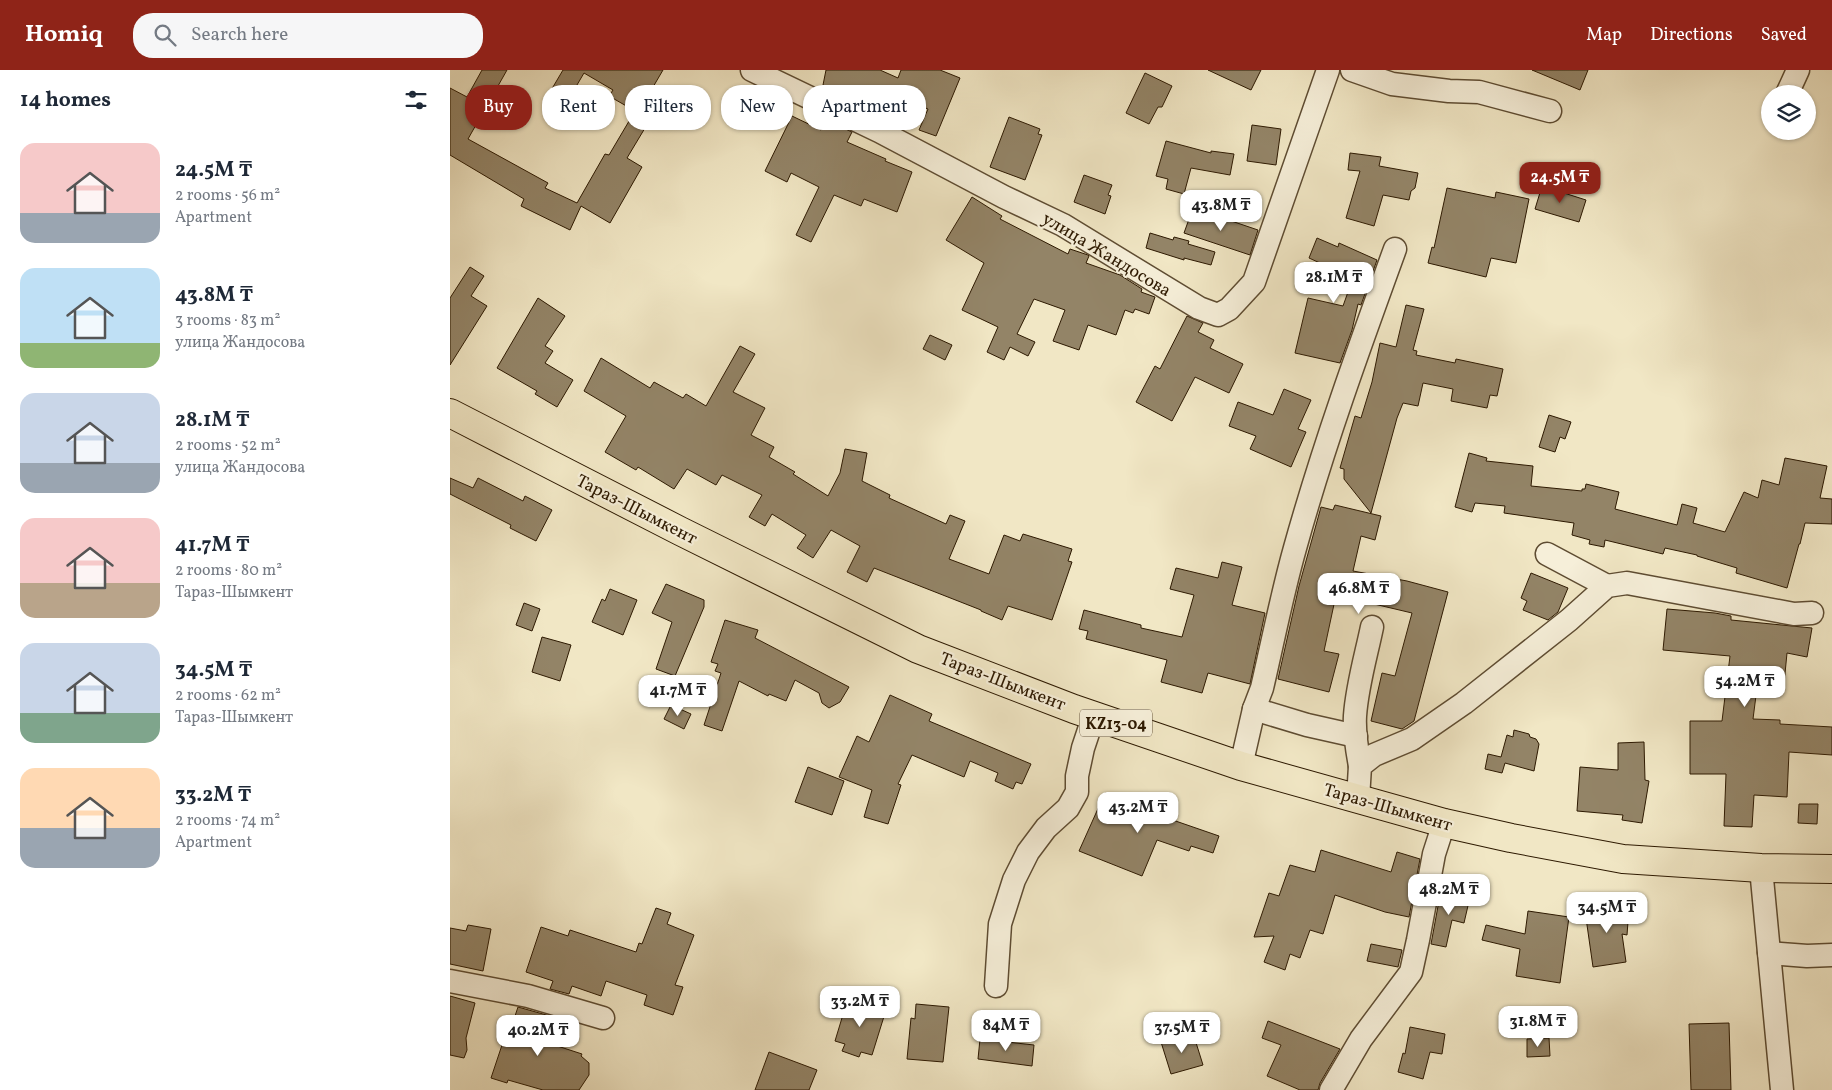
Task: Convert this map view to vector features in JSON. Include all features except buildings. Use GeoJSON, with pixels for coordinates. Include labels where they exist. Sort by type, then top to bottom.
{"type":"FeatureCollection","features":[{"type":"Feature","properties":{"kind":"main road","name":"Тараз-Шымкент"},"geometry":{"type":"LineString","coordinates":[[450,413],[680,531],[918,648],[1094,715],[1241,766],[1444,823],[1623,859],[1762,868],[1832,869]]}},
{"type":"Feature","properties":{"kind":"street","name":"улица Жандосова"},"geometry":{"type":"LineString","coordinates":[[752,70],[879,131],[1004,197],[1064,225],[1199,308],[1218,315],[1229,308],[1254,282],[1328,70]]}},
{"type":"Feature","properties":{"kind":"street"},"geometry":{"type":"LineString","coordinates":[[1352,70],[1392,84],[1449,91],[1479,92],[1550,111]]}},
{"type":"Feature","properties":{"kind":"street"},"geometry":{"type":"LineString","coordinates":[[1791,85],[1798,70]]}},
{"type":"Feature","properties":{"kind":"street"},"geometry":{"type":"LineString","coordinates":[[1241,766],[1254,708],[1262,688],[1294,549],[1366,327],[1395,250]]}},
{"type":"Feature","properties":{"kind":"street"},"geometry":{"type":"LineString","coordinates":[[1547,554],[1607,586]]}},
{"type":"Feature","properties":{"kind":"street"},"geometry":{"type":"LineString","coordinates":[[1360,766],[1374,755],[1412,739],[1464,703],[1569,620],[1607,586],[1627,583],[1794,614],[1812,613]]}},
{"type":"Feature","properties":{"kind":"street"},"geometry":{"type":"LineString","coordinates":[[1358,799],[1360,766],[1355,716],[1358,689],[1372,627]]}},
{"type":"Feature","properties":{"kind":"street"},"geometry":{"type":"LineString","coordinates":[[1254,708],[1356,736]]}},
{"type":"Feature","properties":{"kind":"street"},"geometry":{"type":"LineString","coordinates":[[996,986],[1000,924],[1014,880],[1028,852],[1046,828],[1068,808],[1076,792],[1076,776],[1094,715]]}},
{"type":"Feature","properties":{"kind":"street"},"geometry":{"type":"LineString","coordinates":[[1331,1090],[1361,1039],[1410,972],[1434,854],[1444,823]]}},
{"type":"Feature","properties":{"kind":"street"},"geometry":{"type":"LineString","coordinates":[[1762,868],[1782,1090]]}},
{"type":"Feature","properties":{"kind":"street"},"geometry":{"type":"LineString","coordinates":[[1769,953],[1807,956],[1832,954]]}},
{"type":"Feature","properties":{"kind":"street"},"geometry":{"type":"LineString","coordinates":[[450,981],[528,996],[603,1018]]}}]}
